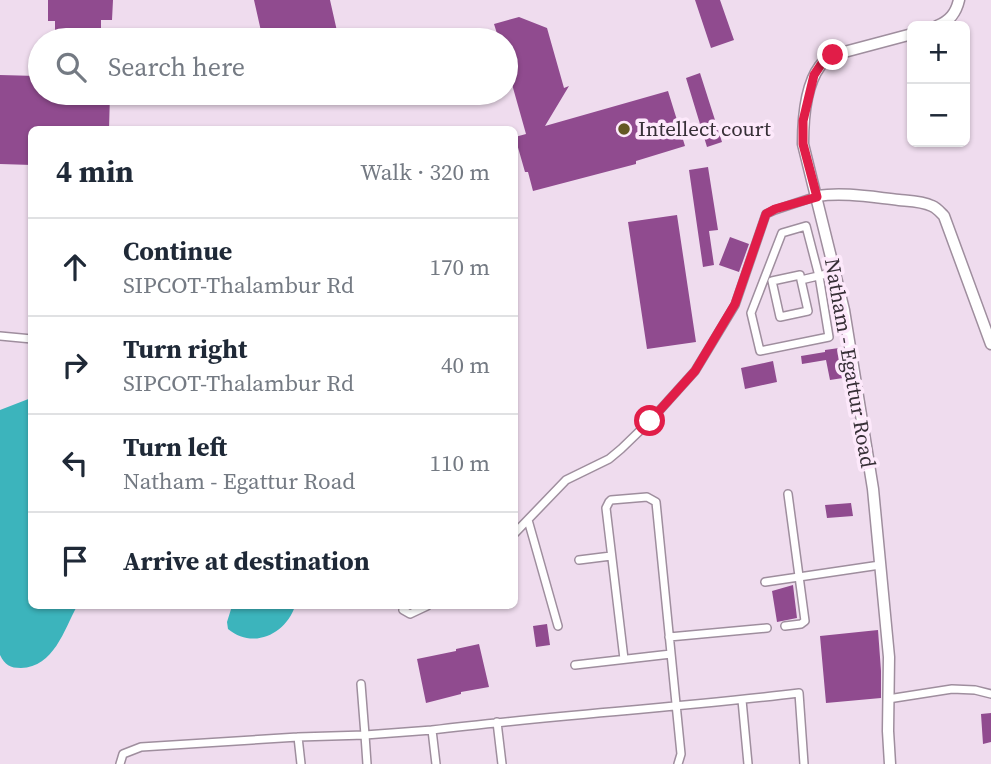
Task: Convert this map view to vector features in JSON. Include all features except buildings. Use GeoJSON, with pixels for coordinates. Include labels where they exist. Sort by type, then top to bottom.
{"type":"FeatureCollection","features":[{"type":"Feature","properties":{"kind":"street"},"geometry":{"type":"LineString","coordinates":[[948,21],[954,16],[960,0]]}},
{"type":"Feature","properties":{"kind":"street","name":"Natham - Egattur Road"},"geometry":{"type":"LineString","coordinates":[[890,764],[889,657],[873,489],[844,310],[803,144],[803,121],[814,75],[822,63],[833,55],[907,35]]}},
{"type":"Feature","properties":{"kind":"street"},"geometry":{"type":"LineString","coordinates":[[518,530],[566,480],[609,459],[664,406],[695,371],[735,304],[766,214],[775,209],[837,194],[921,203],[938,209],[944,216],[991,344]]}},
{"type":"Feature","properties":{"kind":"street"},"geometry":{"type":"LineString","coordinates":[[806,226],[819,276],[829,337],[760,351],[751,313],[782,233],[806,226]]}},
{"type":"Feature","properties":{"kind":"street"},"geometry":{"type":"LineString","coordinates":[[801,280],[835,272]]}},
{"type":"Feature","properties":{"kind":"street"},"geometry":{"type":"LineString","coordinates":[[800,275],[801,280],[808,311],[780,317],[772,281],[800,275]]}},
{"type":"Feature","properties":{"kind":"street"},"geometry":{"type":"LineString","coordinates":[[0,336],[28,339]]}},
{"type":"Feature","properties":{"kind":"street"},"geometry":{"type":"LineString","coordinates":[[785,626],[805,621],[788,494]]}},
{"type":"Feature","properties":{"kind":"street"},"geometry":{"type":"LineString","coordinates":[[624,659],[606,508],[609,502],[617,499],[648,497],[656,502],[681,754],[678,764]]}},
{"type":"Feature","properties":{"kind":"street"},"geometry":{"type":"LineString","coordinates":[[528,520],[558,626]]}},
{"type":"Feature","properties":{"kind":"street"},"geometry":{"type":"LineString","coordinates":[[579,560],[611,556]]}},
{"type":"Feature","properties":{"kind":"street"},"geometry":{"type":"LineString","coordinates":[[765,582],[880,565]]}},
{"type":"Feature","properties":{"kind":"street"},"geometry":{"type":"LineString","coordinates":[[403,610],[410,614],[421,609]]}},
{"type":"Feature","properties":{"kind":"street"},"geometry":{"type":"LineString","coordinates":[[669,638],[767,628]]}},
{"type":"Feature","properties":{"kind":"street"},"geometry":{"type":"LineString","coordinates":[[575,665],[671,654]]}},
{"type":"Feature","properties":{"kind":"street"},"geometry":{"type":"LineString","coordinates":[[361,684],[368,764]]}},
{"type":"Feature","properties":{"kind":"street"},"geometry":{"type":"LineString","coordinates":[[888,699],[965,689],[991,694]]}},
{"type":"Feature","properties":{"kind":"street"},"geometry":{"type":"LineString","coordinates":[[120,764],[123,754],[141,747],[432,730],[799,694],[804,764]]}},
{"type":"Feature","properties":{"kind":"street"},"geometry":{"type":"LineString","coordinates":[[742,700],[748,764]]}},
{"type":"Feature","properties":{"kind":"street"},"geometry":{"type":"LineString","coordinates":[[497,722],[502,764]]}},
{"type":"Feature","properties":{"kind":"street"},"geometry":{"type":"LineString","coordinates":[[432,730],[436,764]]}},
{"type":"Feature","properties":{"kind":"street"},"geometry":{"type":"LineString","coordinates":[[298,737],[301,764]]}},
{"type":"Feature","properties":{"kind":"water"},"geometry":{"type":"Polygon","coordinates":[[[28,399],[28,609],[76,609],[50,654],[32,666],[21,668],[8,665],[0,655],[0,410],[28,399]]]}},
{"type":"Feature","properties":{"kind":"water"},"geometry":{"type":"Polygon","coordinates":[[[231,609],[294,609],[291,616],[276,631],[258,638],[238,635],[228,629],[231,609]]]}},
{"type":"Feature","properties":{"kind":"place","name":"Intellect court"},"geometry":{"type":"Point","coordinates":[624,129]}},
{"type":"Feature","properties":{"kind":"route"},"geometry":{"type":"LineString","coordinates":[[650,421],[695,371],[735,304],[766,214],[817,197],[803,144],[803,121],[814,75],[822,63],[833,55]]}}]}
